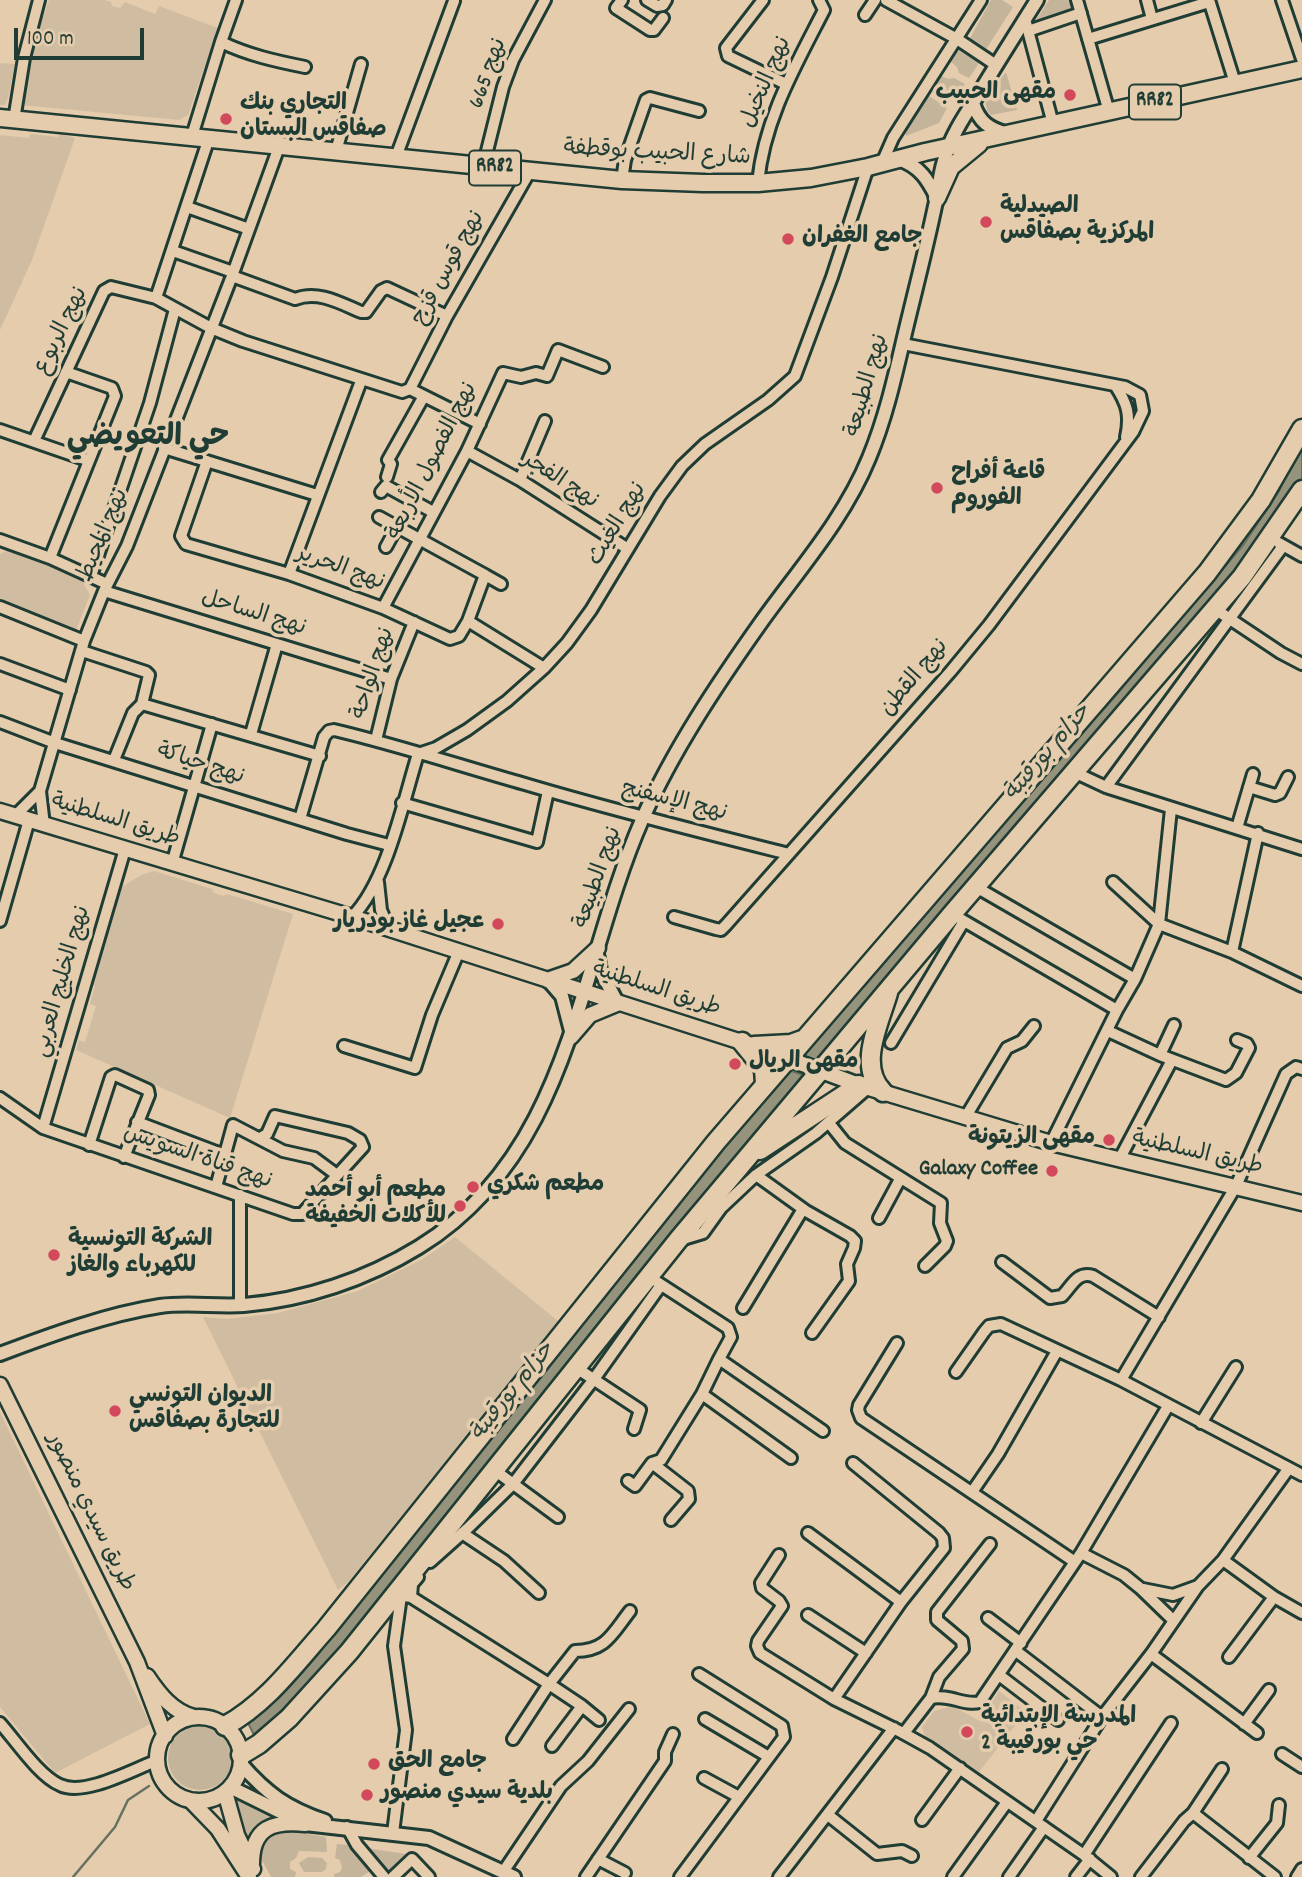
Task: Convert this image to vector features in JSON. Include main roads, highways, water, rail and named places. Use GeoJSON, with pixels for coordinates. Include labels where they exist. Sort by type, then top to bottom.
{"type":"FeatureCollection","features":[{"type":"Feature","properties":{"kind":"highway"},"geometry":{"type":"LineString","coordinates":[[225,1726],[269,1693],[326,1629],[684,1181],[802,1040],[1207,573],[1261,500],[1302,429]]}},
{"type":"Feature","properties":{"kind":"highway"},"geometry":{"type":"LineString","coordinates":[[241,1760],[289,1718],[403,1595],[493,1469],[575,1367],[655,1281],[678,1240],[746,1158],[890,988],[958,917],[976,887],[1074,772],[1222,614],[1277,542],[1302,490]]}},
{"type":"Feature","properties":{"kind":"highway"},"geometry":{"type":"LineString","coordinates":[[746,1158],[870,1088],[872,1078],[869,1064],[890,988]]}},
{"type":"Feature","properties":{"kind":"highway"},"geometry":{"type":"LineString","coordinates":[[748,1044],[791,1044],[802,1040]]}},
{"type":"Feature","properties":{"kind":"highway"},"geometry":{"type":"LineString","coordinates":[[748,1044],[764,1069],[765,1084]]}},
{"type":"Feature","properties":{"kind":"main road","name":"شارع الحبيب بوقطفة"},"geometry":{"type":"LineString","coordinates":[[7,119],[622,180],[758,183],[811,178],[883,163],[1302,69]]}},
{"type":"Feature","properties":{"kind":"main road"},"geometry":{"type":"LineString","coordinates":[[937,198],[951,167],[986,138]]}},
{"type":"Feature","properties":{"kind":"main road","name":"طريق السلطنية"},"geometry":{"type":"LineString","coordinates":[[0,811],[352,917],[748,1044],[819,1071],[965,1118],[1051,1143],[1302,1203]]}},
{"type":"Feature","properties":{"kind":"main road"},"geometry":{"type":"LineString","coordinates":[[548,980],[573,971],[597,950]]}},
{"type":"Feature","properties":{"kind":"main road"},"geometry":{"type":"LineString","coordinates":[[571,1035],[590,1015],[618,1002]]}},
{"type":"Feature","properties":{"kind":"main road","name":"طريق سيدي منصور"},"geometry":{"type":"LineString","coordinates":[[0,1385],[137,1662],[165,1736]]}},
{"type":"Feature","properties":{"kind":"main road","name":"طريق سيدي منصور"},"geometry":{"type":"LineString","coordinates":[[137,1662],[174,1708],[182,1714],[194,1717]]}},
{"type":"Feature","properties":{"kind":"main road"},"geometry":{"type":"LineString","coordinates":[[194,1717],[210,1719],[225,1726],[234,1737],[241,1760],[237,1777],[228,1790],[209,1800],[191,1800],[169,1788],[161,1775],[158,1760],[159,1749],[165,1736],[177,1723],[194,1717]]}},
{"type":"Feature","properties":{"kind":"main road"},"geometry":{"type":"LineString","coordinates":[[228,1790],[237,1835],[252,1873]]}},
{"type":"Feature","properties":{"kind":"main road"},"geometry":{"type":"LineString","coordinates":[[191,1800],[218,1829],[252,1873]]}},
{"type":"Feature","properties":{"kind":"main road"},"geometry":{"type":"LineString","coordinates":[[252,1873],[253,1846],[262,1832],[276,1824],[305,1824]]}},
{"type":"Feature","properties":{"kind":"waterway","name":"حزام بورقيبة"},"geometry":{"type":"LineString","coordinates":[[73,1877],[115,1827],[128,1800],[149,1786]]}},
{"type":"Feature","properties":{"kind":"place","name":"مقهى الحبيب"},"geometry":{"type":"Point","coordinates":[1070,95]}},
{"type":"Feature","properties":{"kind":"place","name":"التجاري بنك صفاقس البستان"},"geometry":{"type":"Point","coordinates":[226,119]}},
{"type":"Feature","properties":{"kind":"place","name":"الصيدلية المركزية بصفاقس"},"geometry":{"type":"Point","coordinates":[986,222]}},
{"type":"Feature","properties":{"kind":"place","name":"جامع الغفران"},"geometry":{"type":"Point","coordinates":[788,239]}},
{"type":"Feature","properties":{"kind":"place","name":"قاعة أفراح الفوروم"},"geometry":{"type":"Point","coordinates":[937,488]}},
{"type":"Feature","properties":{"kind":"place","name":"عجيل غاز بودريار"},"geometry":{"type":"Point","coordinates":[498,924]}},
{"type":"Feature","properties":{"kind":"place","name":"مقهى الريال"},"geometry":{"type":"Point","coordinates":[735,1064]}},
{"type":"Feature","properties":{"kind":"place","name":"مقهى الزيتونة"},"geometry":{"type":"Point","coordinates":[1109,1140]}},
{"type":"Feature","properties":{"kind":"place","name":"Galaxy Coffee"},"geometry":{"type":"Point","coordinates":[1052,1171]}},
{"type":"Feature","properties":{"kind":"place","name":"مطعم شكري"},"geometry":{"type":"Point","coordinates":[473,1187]}},
{"type":"Feature","properties":{"kind":"place","name":"مطعم أبو أحمد للأكلات الخفيفة"},"geometry":{"type":"Point","coordinates":[460,1206]}},
{"type":"Feature","properties":{"kind":"place","name":"الشركة التونسية للكهرباء والغاز"},"geometry":{"type":"Point","coordinates":[54,1255]}},
{"type":"Feature","properties":{"kind":"place","name":"الديوان التونسي للتجارة بصفاقس"},"geometry":{"type":"Point","coordinates":[115,1411]}},
{"type":"Feature","properties":{"kind":"place","name":"المدرسة الإبتدائية حي بورقيبة 2"},"geometry":{"type":"Point","coordinates":[967,1732]}},
{"type":"Feature","properties":{"kind":"place","name":"جامع الحق"},"geometry":{"type":"Point","coordinates":[374,1764]}},
{"type":"Feature","properties":{"kind":"place","name":"بلدية سيدي منصور"},"geometry":{"type":"Point","coordinates":[367,1795]}},
{"type":"Feature","properties":{"kind":"district","name":"حي التعويضي"},"geometry":{"type":"Point","coordinates":[148,440]}}]}
